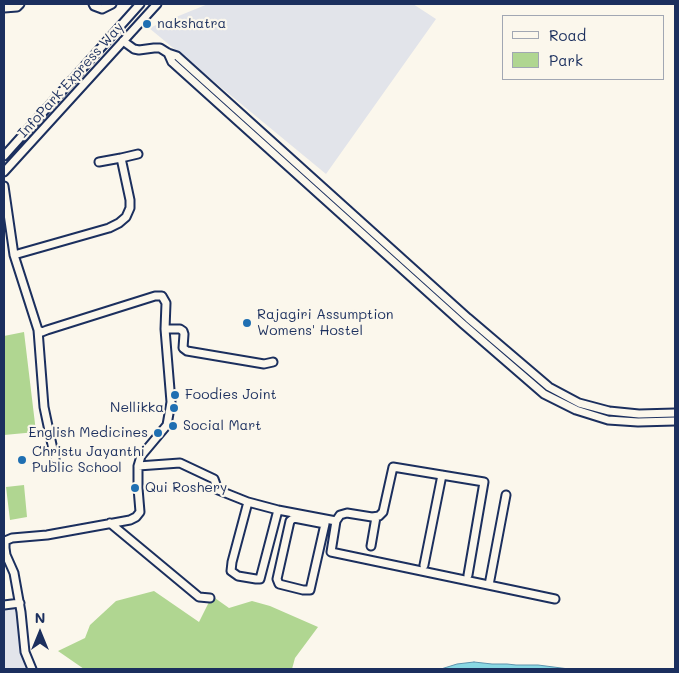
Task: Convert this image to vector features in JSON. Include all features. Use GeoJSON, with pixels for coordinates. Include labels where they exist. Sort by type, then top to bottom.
{"type":"FeatureCollection","features":[{"type":"Feature","properties":{"kind":"street"},"geometry":{"type":"LineString","coordinates":[[4,8],[17,7],[20,4]]}},
{"type":"Feature","properties":{"kind":"street"},"geometry":{"type":"LineString","coordinates":[[93,4],[102,9],[112,4]]}},
{"type":"Feature","properties":{"kind":"street","name":"InfoPark Express Way"},"geometry":{"type":"LineString","coordinates":[[4,156],[140,4]]}},
{"type":"Feature","properties":{"kind":"street","name":"InfoPark Express Way"},"geometry":{"type":"LineString","coordinates":[[4,172],[157,4]]}},
{"type":"Feature","properties":{"kind":"street"},"geometry":{"type":"LineString","coordinates":[[123,42],[134,49],[160,48],[177,56],[468,318],[549,387],[579,402],[609,411],[638,414],[675,413]]}},
{"type":"Feature","properties":{"kind":"street"},"geometry":{"type":"LineString","coordinates":[[168,53],[172,62],[455,318],[544,394],[576,410],[608,420],[638,422],[675,421]]}},
{"type":"Feature","properties":{"kind":"street"},"geometry":{"type":"LineString","coordinates":[[99,162],[138,154]]}},
{"type":"Feature","properties":{"kind":"street"},"geometry":{"type":"LineString","coordinates":[[14,255],[109,228],[126,218],[130,208],[130,200],[121,158]]}},
{"type":"Feature","properties":{"kind":"street"},"geometry":{"type":"LineString","coordinates":[[4,186],[14,255],[38,330],[44,407],[55,459]]}},
{"type":"Feature","properties":{"kind":"street"},"geometry":{"type":"LineString","coordinates":[[32,669],[25,652],[20,603],[14,573],[6,555],[6,541],[12,538],[130,520],[136,517],[140,509],[138,466],[141,456],[167,425],[171,402],[165,329],[166,303],[162,296],[155,296],[42,332],[38,330]]}},
{"type":"Feature","properties":{"kind":"street"},"geometry":{"type":"LineString","coordinates":[[165,329],[180,329],[183,331],[183,348],[187,351],[264,364],[273,362]]}},
{"type":"Feature","properties":{"kind":"street"},"geometry":{"type":"LineString","coordinates":[[138,466],[180,463],[214,479],[218,490],[248,502],[326,522]]}},
{"type":"Feature","properties":{"kind":"street"},"geometry":{"type":"LineString","coordinates":[[468,574],[484,482],[394,466],[383,512],[379,516],[372,517],[347,513],[340,515],[336,521],[331,552],[554,599]]}},
{"type":"Feature","properties":{"kind":"street"},"geometry":{"type":"LineString","coordinates":[[424,564],[442,475]]}},
{"type":"Feature","properties":{"kind":"street"},"geometry":{"type":"LineString","coordinates":[[489,585],[506,496]]}},
{"type":"Feature","properties":{"kind":"street"},"geometry":{"type":"LineString","coordinates":[[248,502],[232,562],[231,571],[238,576],[260,579],[278,510]]}},
{"type":"Feature","properties":{"kind":"street"},"geometry":{"type":"LineString","coordinates":[[371,546],[376,517]]}},
{"type":"Feature","properties":{"kind":"street"},"geometry":{"type":"LineString","coordinates":[[326,522],[310,590],[279,584],[276,579],[290,521],[294,518],[326,522],[336,521]]}},
{"type":"Feature","properties":{"kind":"street"},"geometry":{"type":"LineString","coordinates":[[110,523],[199,597],[210,598]]}},
{"type":"Feature","properties":{"kind":"street"},"geometry":{"type":"LineString","coordinates":[[4,605],[20,603]]}},
{"type":"Feature","properties":{"kind":"shaded area"},"geometry":{"type":"Polygon","coordinates":[[[208,4],[413,4],[436,19],[326,174],[149,28],[208,4]]]}},
{"type":"Feature","properties":{"kind":"shaded area"},"geometry":{"type":"Polygon","coordinates":[[[4,606],[16,609],[25,669],[4,669],[4,606]]]}},
{"type":"Feature","properties":{"kind":"green space"},"geometry":{"type":"Polygon","coordinates":[[[24,332],[36,432],[4,435],[4,336],[24,332]]]}},
{"type":"Feature","properties":{"kind":"green space"},"geometry":{"type":"Polygon","coordinates":[[[24,485],[27,517],[10,520],[6,487],[24,485]]]}},
{"type":"Feature","properties":{"kind":"green space"},"geometry":{"type":"Polygon","coordinates":[[[154,591],[199,622],[212,596],[229,608],[252,601],[270,606],[318,627],[295,658],[292,669],[84,669],[58,651],[85,638],[90,625],[116,601],[154,591]]]}},
{"type":"Feature","properties":{"kind":"water"},"geometry":{"type":"Polygon","coordinates":[[[474,662],[538,665],[569,669],[441,669],[457,664],[474,662]]]}},
{"type":"Feature","properties":{"kind":"place","name":"nakshatra"},"geometry":{"type":"Point","coordinates":[147,24]}},
{"type":"Feature","properties":{"kind":"place","name":"Rajagiri Assumption Womens' Hostel"},"geometry":{"type":"Point","coordinates":[247,323]}},
{"type":"Feature","properties":{"kind":"place","name":"Foodies Joint"},"geometry":{"type":"Point","coordinates":[175,395]}},
{"type":"Feature","properties":{"kind":"place","name":"Nellikka"},"geometry":{"type":"Point","coordinates":[174,408]}},
{"type":"Feature","properties":{"kind":"place","name":"Social Mart"},"geometry":{"type":"Point","coordinates":[173,426]}},
{"type":"Feature","properties":{"kind":"place","name":"English Medicines"},"geometry":{"type":"Point","coordinates":[158,433]}},
{"type":"Feature","properties":{"kind":"place","name":"Christu Jayanthi Public School"},"geometry":{"type":"Point","coordinates":[22,460]}},
{"type":"Feature","properties":{"kind":"place","name":"Qui Roshery"},"geometry":{"type":"Point","coordinates":[135,488]}}]}
